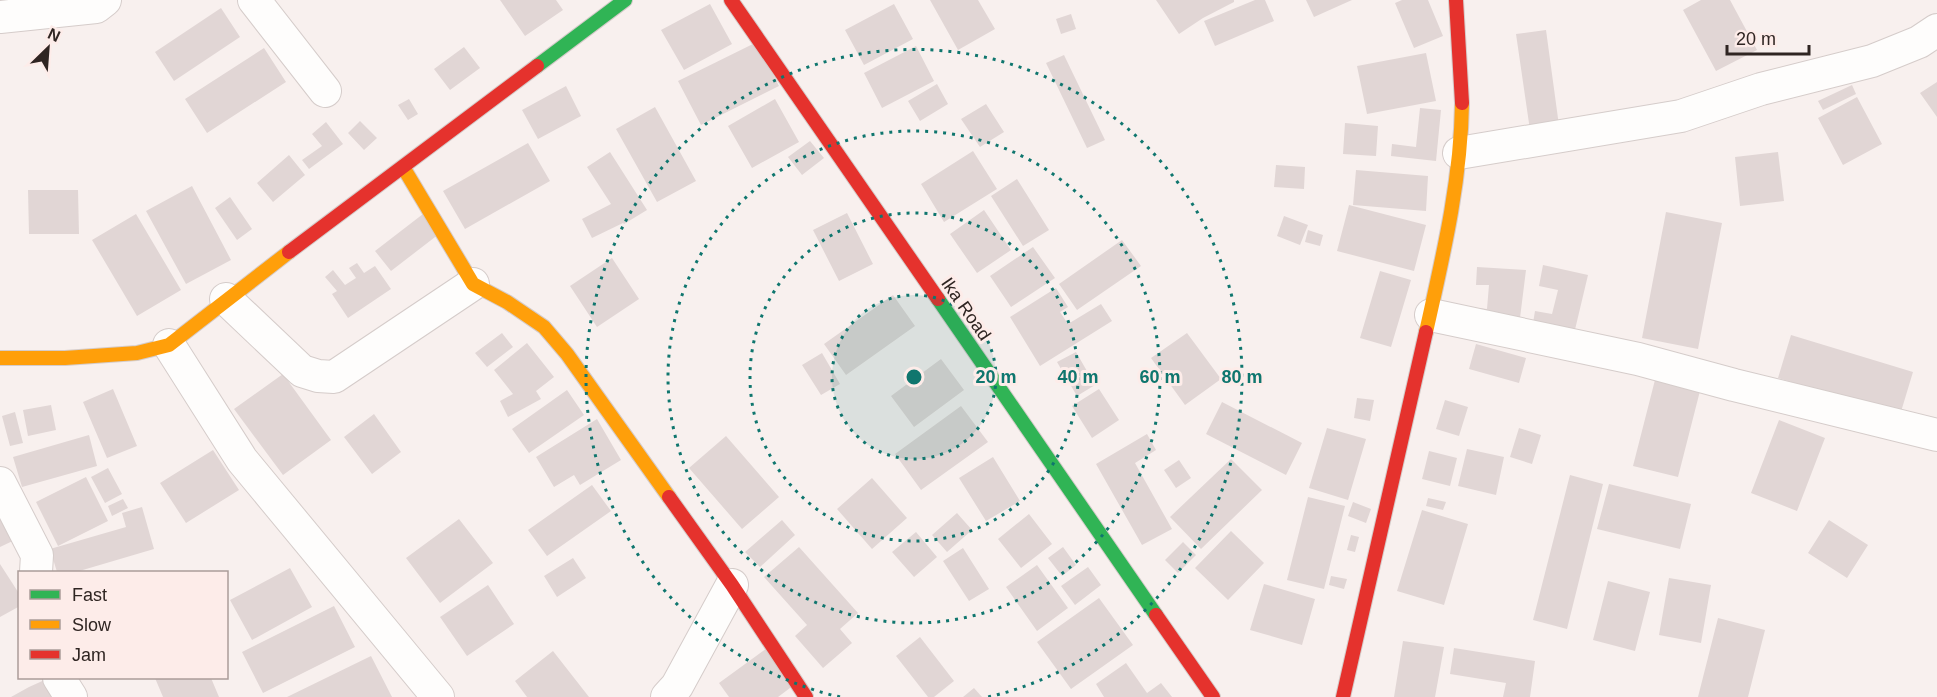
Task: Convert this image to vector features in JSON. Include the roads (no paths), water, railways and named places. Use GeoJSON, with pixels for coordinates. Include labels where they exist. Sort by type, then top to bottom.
{"type":"FeatureCollection","features":[{"type":"Feature","properties":{"kind":"street"},"geometry":{"type":"LineString","coordinates":[[0,17],[96,7],[105,0]]}},
{"type":"Feature","properties":{"kind":"street"},"geometry":{"type":"LineString","coordinates":[[254,0],[325,91]]}},
{"type":"Feature","properties":{"kind":"street"},"geometry":{"type":"LineString","coordinates":[[0,358],[65,358],[137,353],[169,345],[226,299],[625,0]]}},
{"type":"Feature","properties":{"kind":"street","name":"Ika Road"},"geometry":{"type":"LineString","coordinates":[[731,0],[1213,697]]}},
{"type":"Feature","properties":{"kind":"street"},"geometry":{"type":"LineString","coordinates":[[1343,697],[1452,221],[1460,153],[1462,105],[1456,0]]}},
{"type":"Feature","properties":{"kind":"street"},"geometry":{"type":"LineString","coordinates":[[1460,153],[1681,116],[1761,89],[1872,61],[1919,42],[1937,30]]}},
{"type":"Feature","properties":{"kind":"street"},"geometry":{"type":"LineString","coordinates":[[403,166],[473,284],[507,302],[543,327],[559,345],[732,585],[806,697]]}},
{"type":"Feature","properties":{"kind":"street"},"geometry":{"type":"LineString","coordinates":[[226,299],[302,371],[318,376],[334,377],[473,284]]}},
{"type":"Feature","properties":{"kind":"street"},"geometry":{"type":"LineString","coordinates":[[1431,315],[1638,359],[1937,435]]}},
{"type":"Feature","properties":{"kind":"street"},"geometry":{"type":"LineString","coordinates":[[169,345],[242,460],[438,697]]}},
{"type":"Feature","properties":{"kind":"street"},"geometry":{"type":"LineString","coordinates":[[0,483],[37,555],[36,571]]}},
{"type":"Feature","properties":{"kind":"street"},"geometry":{"type":"LineString","coordinates":[[667,697],[677,686],[732,585]]}},
{"type":"Feature","properties":{"kind":"street"},"geometry":{"type":"LineString","coordinates":[[60,679],[71,697]]}}]}
